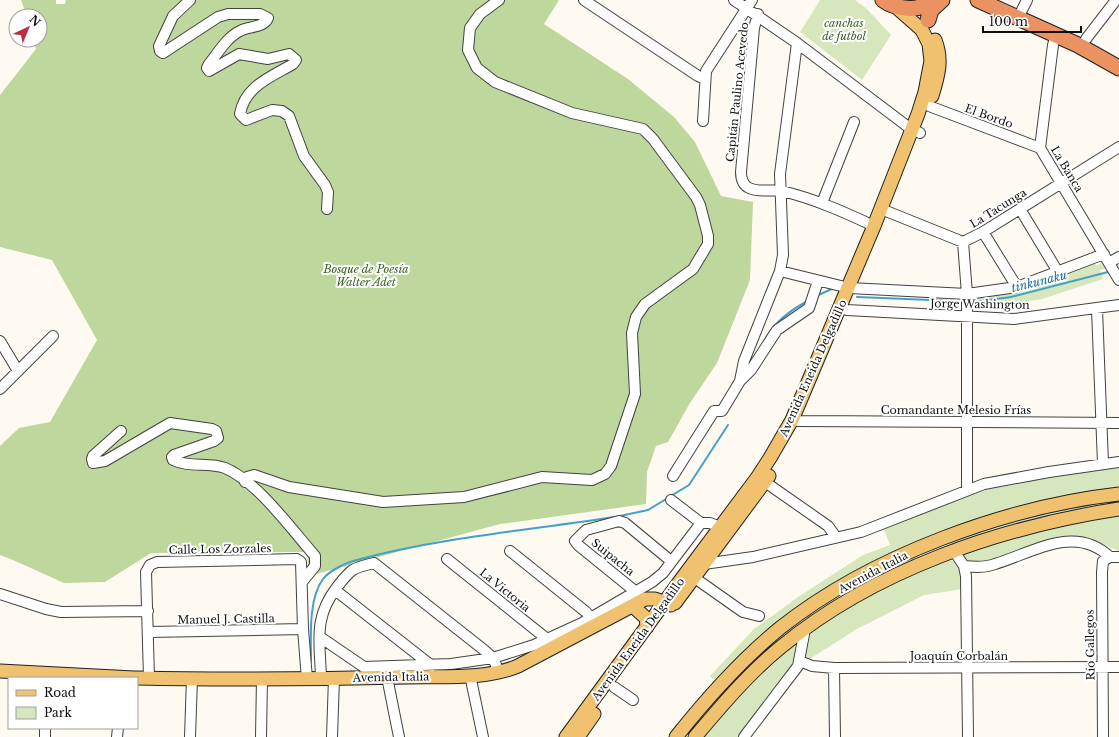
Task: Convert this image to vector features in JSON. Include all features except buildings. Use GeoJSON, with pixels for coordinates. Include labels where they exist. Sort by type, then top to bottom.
{"type":"FeatureCollection","features":[{"type":"Feature","properties":{"kind":"highway"},"geometry":{"type":"LineString","coordinates":[[978,0],[1056,34],[1119,68]]}},
{"type":"Feature","properties":{"kind":"highway"},"geometry":{"type":"LineString","coordinates":[[997,0],[1025,5],[1119,57]]}},
{"type":"Feature","properties":{"kind":"highway"},"geometry":{"type":"LineString","coordinates":[[890,3],[914,8],[933,1],[932,10],[928,20]]}},
{"type":"Feature","properties":{"kind":"main road","name":"Avenida Eneida Delgadillo"},"geometry":{"type":"LineString","coordinates":[[890,3],[922,30],[927,37],[931,52],[929,73],[916,131]]}},
{"type":"Feature","properties":{"kind":"main road","name":"Avenida Eneida Delgadillo"},"geometry":{"type":"LineString","coordinates":[[686,577],[704,564],[765,482],[783,453],[853,288],[916,131],[929,106],[939,72],[940,59],[928,20]]}},
{"type":"Feature","properties":{"kind":"main road","name":"Avenida Eneida Delgadillo"},"geometry":{"type":"LineString","coordinates":[[853,288],[874,226],[884,210]]}},
{"type":"Feature","properties":{"kind":"main road","name":"Avenida Eneida Delgadillo"},"geometry":{"type":"LineString","coordinates":[[578,737],[614,687],[686,577],[796,420]]}},
{"type":"Feature","properties":{"kind":"main road","name":"Avenida Italia"},"geometry":{"type":"LineString","coordinates":[[676,737],[721,683],[767,640],[802,612],[871,571],[939,540],[1007,516],[1054,504],[1119,494]]}},
{"type":"Feature","properties":{"kind":"main road","name":"Avenida Italia"},"geometry":{"type":"LineString","coordinates":[[695,737],[749,676],[782,646],[805,629],[879,584],[954,551],[1029,527],[1119,509]]}},
{"type":"Feature","properties":{"kind":"main road","name":"Avenida Italia"},"geometry":{"type":"LineString","coordinates":[[143,678],[307,679],[470,675],[499,672],[518,666],[633,609],[645,600],[686,577]]}},
{"type":"Feature","properties":{"kind":"main road"},"geometry":{"type":"LineString","coordinates":[[651,598],[666,607]]}},
{"type":"Feature","properties":{"kind":"main road","name":"Avenida Italia"},"geometry":{"type":"LineString","coordinates":[[633,609],[648,606],[666,607]]}},
{"type":"Feature","properties":{"kind":"main road","name":"Avenida Eneida Delgadillo"},"geometry":{"type":"LineString","coordinates":[[566,737],[647,627],[666,607]]}},
{"type":"Feature","properties":{"kind":"main road"},"geometry":{"type":"LineString","coordinates":[[633,609],[646,618],[647,627]]}},
{"type":"Feature","properties":{"kind":"main road"},"geometry":{"type":"LineString","coordinates":[[0,671],[46,676],[83,677]]}},
{"type":"Feature","properties":{"kind":"street"},"geometry":{"type":"LineString","coordinates":[[190,0],[173,16],[159,46],[160,51],[166,52],[218,17],[228,14],[245,13],[260,14],[268,18],[266,22],[262,24],[240,30],[235,34],[209,64],[207,68],[209,71],[239,54],[268,59],[289,54],[296,60],[293,64],[253,88],[247,94],[240,114],[246,120],[272,110],[282,111],[289,116],[304,156],[325,184],[328,192],[327,209]]}},
{"type":"Feature","properties":{"kind":"street"},"geometry":{"type":"LineString","coordinates":[[245,482],[247,477],[254,475],[289,487],[384,502],[464,497],[542,477],[592,480],[605,474],[611,466],[636,394],[632,333],[636,317],[646,304],[693,269],[705,250],[708,236],[700,205],[696,197],[653,139],[643,130],[572,113],[495,82],[477,68],[468,50],[470,28],[480,14],[499,0]]}},
{"type":"Feature","properties":{"kind":"street"},"geometry":{"type":"LineString","coordinates":[[584,0],[698,76],[705,78]]}},
{"type":"Feature","properties":{"kind":"street"},"geometry":{"type":"LineString","coordinates":[[734,0],[750,4],[758,14],[916,131]]}},
{"type":"Feature","properties":{"kind":"street"},"geometry":{"type":"LineString","coordinates":[[1086,39],[1116,0]]}},
{"type":"Feature","properties":{"kind":"street"},"geometry":{"type":"LineString","coordinates":[[703,121],[705,78],[709,66],[750,4]]}},
{"type":"Feature","properties":{"kind":"street","name":"Capitán Paulino Acevedo"},"geometry":{"type":"LineString","coordinates":[[758,14],[754,28],[741,172],[743,182],[750,189],[780,191]]}},
{"type":"Feature","properties":{"kind":"street","name":"La Banca"},"geometry":{"type":"LineString","coordinates":[[1056,34],[1053,45],[1040,148],[1119,280]]}},
{"type":"Feature","properties":{"kind":"street"},"geometry":{"type":"LineString","coordinates":[[740,381],[744,361],[780,271],[783,255],[780,174],[797,43]]}},
{"type":"Feature","properties":{"kind":"street","name":"El Bordo"},"geometry":{"type":"LineString","coordinates":[[929,106],[1040,148]]}},
{"type":"Feature","properties":{"kind":"street"},"geometry":{"type":"LineString","coordinates":[[822,202],[854,122]]}},
{"type":"Feature","properties":{"kind":"street","name":"La Tacunga"},"geometry":{"type":"LineString","coordinates":[[884,210],[963,242],[983,232],[1119,147]]}},
{"type":"Feature","properties":{"kind":"street"},"geometry":{"type":"LineString","coordinates":[[780,191],[822,202],[874,226]]}},
{"type":"Feature","properties":{"kind":"street"},"geometry":{"type":"LineString","coordinates":[[1020,209],[1058,272]]}},
{"type":"Feature","properties":{"kind":"street"},"geometry":{"type":"LineString","coordinates":[[983,232],[1017,287]]}},
{"type":"Feature","properties":{"kind":"street"},"geometry":{"type":"LineString","coordinates":[[963,242],[967,294],[967,489]]}},
{"type":"Feature","properties":{"kind":"street"},"geometry":{"type":"LineString","coordinates":[[780,271],[818,281],[869,290],[967,294],[1017,287],[1058,272],[1119,257]]}},
{"type":"Feature","properties":{"kind":"street"},"geometry":{"type":"LineString","coordinates":[[674,476],[714,411],[722,411],[740,381],[751,370],[777,330],[809,308],[818,281]]}},
{"type":"Feature","properties":{"kind":"street","name":"Jorge Washington"},"geometry":{"type":"LineString","coordinates":[[844,309],[967,318],[1022,319],[1119,305]]}},
{"type":"Feature","properties":{"kind":"street"},"geometry":{"type":"LineString","coordinates":[[1097,309],[1103,464]]}},
{"type":"Feature","properties":{"kind":"street"},"geometry":{"type":"LineString","coordinates":[[0,389],[54,336]]}},
{"type":"Feature","properties":{"kind":"street"},"geometry":{"type":"LineString","coordinates":[[0,341],[18,371]]}},
{"type":"Feature","properties":{"kind":"street","name":"Comandante Melesio Frías"},"geometry":{"type":"LineString","coordinates":[[796,420],[1119,422]]}},
{"type":"Feature","properties":{"kind":"street"},"geometry":{"type":"LineString","coordinates":[[121,431],[93,456],[93,463],[104,461],[165,425],[176,423],[216,431],[218,438],[214,441],[174,455],[172,457],[173,460],[223,468],[245,482],[274,508],[315,556],[315,566],[302,582],[303,629],[307,679]]}},
{"type":"Feature","properties":{"kind":"street"},"geometry":{"type":"LineString","coordinates":[[704,564],[753,557],[861,532],[967,489],[995,481],[1119,462]]}},
{"type":"Feature","properties":{"kind":"street"},"geometry":{"type":"LineString","coordinates":[[765,482],[828,526],[836,537]]}},
{"type":"Feature","properties":{"kind":"street"},"geometry":{"type":"LineString","coordinates":[[671,500],[701,523],[710,523],[720,528]]}},
{"type":"Feature","properties":{"kind":"street","name":"Suipacha"},"geometry":{"type":"LineString","coordinates":[[636,592],[575,541],[586,530],[619,522],[624,523],[672,562]]}},
{"type":"Feature","properties":{"kind":"street"},"geometry":{"type":"LineString","coordinates":[[320,637],[364,667],[432,666],[493,658],[547,639],[591,618],[658,578],[701,523]]}},
{"type":"Feature","properties":{"kind":"street"},"geometry":{"type":"LineString","coordinates":[[964,566],[994,565],[1020,554],[1065,541],[1084,541],[1100,547],[1115,557]]}},
{"type":"Feature","properties":{"kind":"street"},"geometry":{"type":"LineString","coordinates":[[510,550],[586,612],[591,618]]}},
{"type":"Feature","properties":{"kind":"street"},"geometry":{"type":"LineString","coordinates":[[954,551],[964,566],[968,668],[968,737]]}},
{"type":"Feature","properties":{"kind":"street","name":"Río Gallegos"},"geometry":{"type":"LineString","coordinates":[[1103,737],[1102,572],[1103,561],[1115,557]]}},
{"type":"Feature","properties":{"kind":"street","name":"Calle Los Zorzales"},"geometry":{"type":"LineString","coordinates":[[148,611],[146,572],[150,565],[157,562],[299,559],[301,562],[302,582]]}},
{"type":"Feature","properties":{"kind":"street","name":"La Victoria"},"geometry":{"type":"LineString","coordinates":[[447,559],[547,639]]}},
{"type":"Feature","properties":{"kind":"street"},"geometry":{"type":"LineString","coordinates":[[332,737],[328,678],[319,627],[322,614],[328,600],[352,569],[374,563],[430,605],[493,658],[499,672]]}},
{"type":"Feature","properties":{"kind":"street"},"geometry":{"type":"LineString","coordinates":[[686,577],[743,612],[759,616]]}},
{"type":"Feature","properties":{"kind":"street"},"geometry":{"type":"LineString","coordinates":[[335,590],[432,666]]}},
{"type":"Feature","properties":{"kind":"street"},"geometry":{"type":"LineString","coordinates":[[0,594],[46,609],[65,612],[148,611],[149,632],[143,678]]}},
{"type":"Feature","properties":{"kind":"street","name":"Manuel J. Castilla"},"geometry":{"type":"LineString","coordinates":[[149,632],[303,629]]}},
{"type":"Feature","properties":{"kind":"street"},"geometry":{"type":"LineString","coordinates":[[744,737],[800,661],[805,629]]}},
{"type":"Feature","properties":{"kind":"street","name":"Joaquín Corbalán"},"geometry":{"type":"LineString","coordinates":[[800,661],[812,666],[834,668],[1119,667]]}},
{"type":"Feature","properties":{"kind":"street"},"geometry":{"type":"LineString","coordinates":[[834,668],[835,737]]}},
{"type":"Feature","properties":{"kind":"street"},"geometry":{"type":"LineString","coordinates":[[470,675],[483,737]]}},
{"type":"Feature","properties":{"kind":"street"},"geometry":{"type":"LineString","coordinates":[[387,677],[399,737]]}},
{"type":"Feature","properties":{"kind":"street"},"geometry":{"type":"LineString","coordinates":[[190,737],[192,678]]}},
{"type":"Feature","properties":{"kind":"street"},"geometry":{"type":"LineString","coordinates":[[261,737],[262,678]]}},
{"type":"Feature","properties":{"kind":"street"},"geometry":{"type":"LineString","coordinates":[[614,687],[633,700]]}},
{"type":"Feature","properties":{"kind":"green space","name":"Bosque de Poesía Walter Adet"},"geometry":{"type":"Polygon","coordinates":[[[21,0],[56,0],[56,4],[65,4],[66,0],[559,0],[544,24],[628,79],[674,117],[695,142],[721,196],[753,202],[750,280],[717,363],[690,403],[668,442],[656,446],[647,472],[646,504],[500,524],[309,576],[307,552],[151,553],[105,582],[64,583],[0,555],[0,446],[19,428],[50,422],[97,340],[52,260],[0,247],[0,95],[36,48],[48,48],[48,8],[24,8],[21,0]]]}},
{"type":"Feature","properties":{"kind":"green space","name":"canchas de futbol"},"geometry":{"type":"Polygon","coordinates":[[[820,0],[855,0],[867,9],[891,35],[862,80],[800,32],[820,0]]]}},
{"type":"Feature","properties":{"kind":"green space"},"geometry":{"type":"Polygon","coordinates":[[[1094,261],[1096,266],[1101,263],[1106,269],[1100,270],[1103,279],[1042,299],[1022,302],[976,303],[975,298],[1013,293],[1094,261]]]}},
{"type":"Feature","properties":{"kind":"green space"},"geometry":{"type":"Polygon","coordinates":[[[1119,465],[1119,488],[1092,491],[1026,506],[972,521],[777,623],[751,644],[714,680],[710,676],[754,629],[798,597],[863,555],[890,545],[884,529],[975,491],[1002,482],[1119,465]]]}},
{"type":"Feature","properties":{"kind":"green space"},"geometry":{"type":"Polygon","coordinates":[[[1119,497],[1119,505],[997,532],[832,607],[690,737],[678,737],[738,669],[799,618],[887,567],[985,527],[1119,497]]]}},
{"type":"Feature","properties":{"kind":"green space"},"geometry":{"type":"Polygon","coordinates":[[[1119,516],[1119,551],[1084,538],[1072,538],[990,562],[976,563],[964,561],[962,556],[966,552],[1049,527],[1119,516]]]}},
{"type":"Feature","properties":{"kind":"green space"},"geometry":{"type":"Polygon","coordinates":[[[947,560],[956,561],[961,570],[963,589],[924,595],[857,629],[808,660],[805,650],[807,640],[813,630],[821,624],[881,590],[947,560]]]}},
{"type":"Feature","properties":{"kind":"green space"},"geometry":{"type":"Polygon","coordinates":[[[799,640],[795,662],[740,737],[703,737],[726,711],[799,640]]]}},
{"type":"Feature","properties":{"kind":"waterway","name":"tinkunaku"},"geometry":{"type":"LineString","coordinates":[[974,302],[1011,297],[1108,272]]}},
{"type":"Feature","properties":{"kind":"waterway"},"geometry":{"type":"LineString","coordinates":[[816,296],[834,288]]}},
{"type":"Feature","properties":{"kind":"waterway"},"geometry":{"type":"LineString","coordinates":[[857,297],[955,301]]}},
{"type":"Feature","properties":{"kind":"waterway"},"geometry":{"type":"LineString","coordinates":[[766,338],[774,326],[784,316],[808,301]]}},
{"type":"Feature","properties":{"kind":"waterway"},"geometry":{"type":"LineString","coordinates":[[620,516],[648,510],[689,485],[728,425]]}},
{"type":"Feature","properties":{"kind":"waterway"},"geometry":{"type":"LineString","coordinates":[[311,661],[311,619],[318,587],[329,573],[343,565],[388,552],[452,540],[614,517]]}}]}
